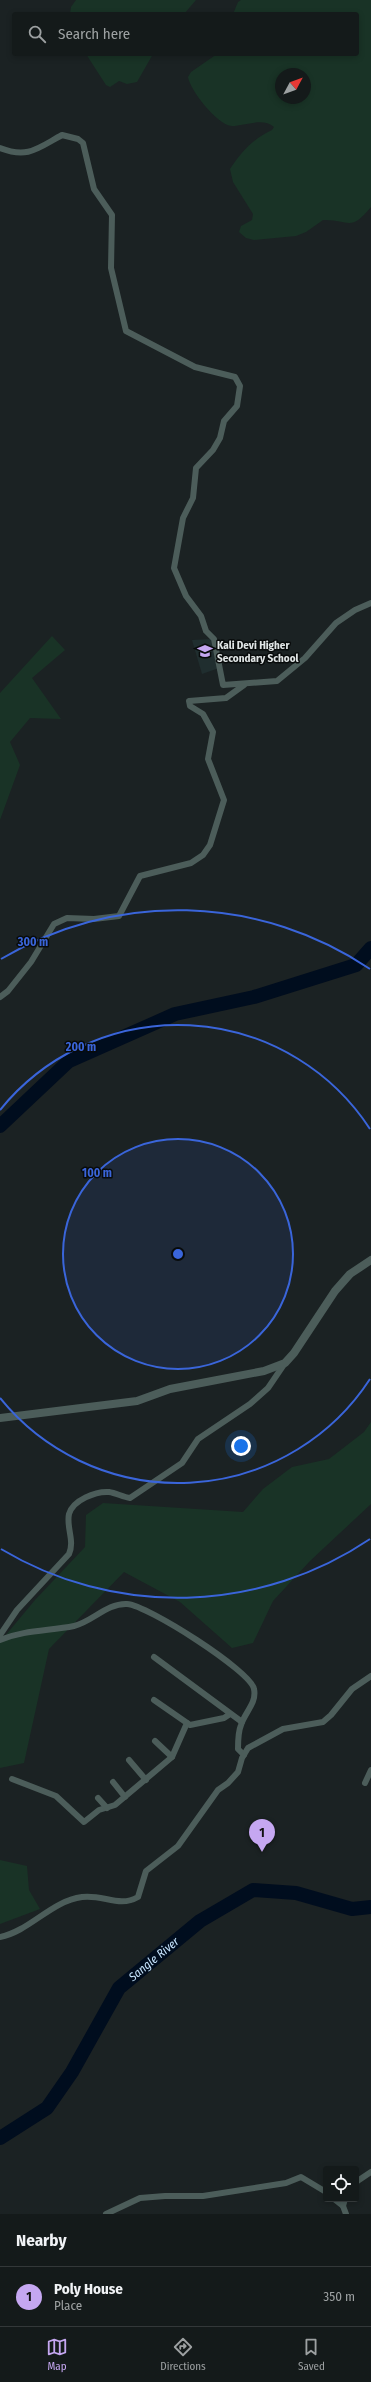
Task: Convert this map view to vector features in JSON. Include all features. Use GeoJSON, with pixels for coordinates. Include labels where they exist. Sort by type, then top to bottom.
{"type":"FeatureCollection","features":[{"type":"Feature","properties":{"kind":"street"},"geometry":{"type":"LineString","coordinates":[[0,148],[13,153],[29,153],[62,134],[78,139],[83,143],[94,189],[112,215],[111,268],[126,331],[195,367],[235,377],[240,386],[237,406],[224,421],[220,438],[213,450],[196,468],[193,498],[183,518],[174,568],[186,596],[201,616],[206,631],[214,639],[223,685],[277,681],[305,658],[336,623],[355,610],[371,603]]}},
{"type":"Feature","properties":{"kind":"street"},"geometry":{"type":"LineString","coordinates":[[0,997],[8,991],[30,962],[54,924],[67,918],[94,920],[119,916],[140,876],[191,863],[202,855],[210,845],[224,800],[208,759],[214,732],[203,714],[190,706],[189,701],[226,698],[244,684]]}},
{"type":"Feature","properties":{"kind":"street"},"geometry":{"type":"LineString","coordinates":[[0,1635],[17,1610],[69,1554],[73,1546],[69,1514],[74,1505],[84,1498],[109,1492],[130,1498],[182,1463],[198,1439],[250,1404],[268,1388],[285,1362],[294,1353],[335,1291],[350,1274],[371,1260]]}},
{"type":"Feature","properties":{"kind":"street"},"geometry":{"type":"LineString","coordinates":[[0,1418],[137,1401],[170,1389],[264,1372],[285,1362]]}},
{"type":"Feature","properties":{"kind":"street"},"geometry":{"type":"LineString","coordinates":[[0,1640],[25,1632],[74,1626],[113,1607],[127,1604],[158,1616],[204,1645],[248,1678],[254,1688],[254,1698],[251,1707],[242,1722],[238,1749],[244,1755]]}},
{"type":"Feature","properties":{"kind":"street"},"geometry":{"type":"LineString","coordinates":[[154,1657],[242,1722]]}},
{"type":"Feature","properties":{"kind":"street"},"geometry":{"type":"LineString","coordinates":[[0,1937],[22,1929],[51,1910],[72,1900],[91,1897],[120,1903],[130,1902],[138,1897],[146,1871],[178,1846],[213,1796],[238,1772],[248,1748],[276,1732],[323,1722],[331,1715],[352,1689],[371,1676]]}},
{"type":"Feature","properties":{"kind":"street"},"geometry":{"type":"LineString","coordinates":[[154,1700],[190,1725],[224,1718],[230,1714]]}},
{"type":"Feature","properties":{"kind":"street"},"geometry":{"type":"LineString","coordinates":[[12,1779],[56,1796],[84,1822],[99,1810],[107,1808],[125,1797],[172,1757],[187,1723]]}},
{"type":"Feature","properties":{"kind":"street"},"geometry":{"type":"LineString","coordinates":[[155,1741],[172,1757]]}},
{"type":"Feature","properties":{"kind":"street"},"geometry":{"type":"LineString","coordinates":[[129,1760],[146,1780]]}},
{"type":"Feature","properties":{"kind":"street"},"geometry":{"type":"LineString","coordinates":[[365,1782],[371,1770]]}},
{"type":"Feature","properties":{"kind":"street"},"geometry":{"type":"LineString","coordinates":[[113,1782],[125,1797]]}},
{"type":"Feature","properties":{"kind":"street"},"geometry":{"type":"LineString","coordinates":[[98,1798],[107,1808]]}},
{"type":"Feature","properties":{"kind":"street"},"geometry":{"type":"LineString","coordinates":[[359,2180],[371,2172]]}},
{"type":"Feature","properties":{"kind":"street"},"geometry":{"type":"LineString","coordinates":[[106,2214],[140,2198],[164,2196],[203,2196],[286,2183],[301,2177],[323,2190]]}},
{"type":"Feature","properties":{"kind":"street"},"geometry":{"type":"LineString","coordinates":[[338,2202],[343,2206],[346,2214]]}},
{"type":"Feature","properties":{"kind":"street"},"geometry":{"type":"LineString","coordinates":[[343,2206],[345,2202]]}},
{"type":"Feature","properties":{"kind":"shaded area","name":"Kali Devi Higher Secondary School"},"geometry":{"type":"Polygon","coordinates":[[[212,639],[219,668],[202,674],[192,640],[212,639]]]}},
{"type":"Feature","properties":{"kind":"green space"},"geometry":{"type":"Polygon","coordinates":[[[76,0],[196,0],[186,12],[70,12],[71,7],[76,0]]]}},
{"type":"Feature","properties":{"kind":"green space"},"geometry":{"type":"Polygon","coordinates":[[[241,0],[371,0],[371,207],[358,220],[349,223],[323,220],[306,232],[296,236],[254,240],[246,238],[239,232],[241,226],[252,220],[253,214],[233,182],[230,169],[248,146],[259,137],[272,130],[274,127],[270,124],[259,122],[232,126],[219,120],[199,98],[188,77],[191,72],[214,56],[359,56],[359,12],[234,12],[238,2],[241,0]]]}},
{"type":"Feature","properties":{"kind":"green space"},"geometry":{"type":"Polygon","coordinates":[[[87,56],[152,56],[137,82],[127,84],[119,81],[110,87],[106,85],[87,56]]]}},
{"type":"Feature","properties":{"kind":"green space"},"geometry":{"type":"Polygon","coordinates":[[[52,636],[65,650],[32,678],[61,719],[30,718],[10,742],[20,765],[0,820],[0,693],[52,636]]]}},
{"type":"Feature","properties":{"kind":"green space"},"geometry":{"type":"Polygon","coordinates":[[[371,1422],[371,1504],[310,1561],[273,1601],[253,1643],[232,1648],[180,1602],[124,1572],[49,1649],[24,1763],[0,1768],[0,1642],[35,1600],[85,1547],[86,1515],[103,1503],[243,1512],[263,1489],[292,1467],[329,1459],[364,1432],[371,1422]]]}},
{"type":"Feature","properties":{"kind":"green space"},"geometry":{"type":"Polygon","coordinates":[[[0,1860],[27,1866],[29,1890],[40,1909],[0,1924],[0,1860]]]}},
{"type":"Feature","properties":{"kind":"waterway"},"geometry":{"type":"LineString","coordinates":[[0,1126],[69,1061],[175,1014],[254,997],[356,965],[371,948]]}},
{"type":"Feature","properties":{"kind":"waterway","name":"Sangle River"},"geometry":{"type":"LineString","coordinates":[[0,2138],[47,2108],[72,2072],[119,1988],[200,1921],[253,1890],[296,1893],[352,1909],[371,1907]]}},
{"type":"Feature","properties":{"kind":"place","name":"Kali Devi Higher Secondary School"},"geometry":{"type":"Point","coordinates":[205,651]}},
{"type":"Feature","properties":{"kind":"place","name":"Poly House"},"geometry":{"type":"Point","coordinates":[262,1852]}}]}
